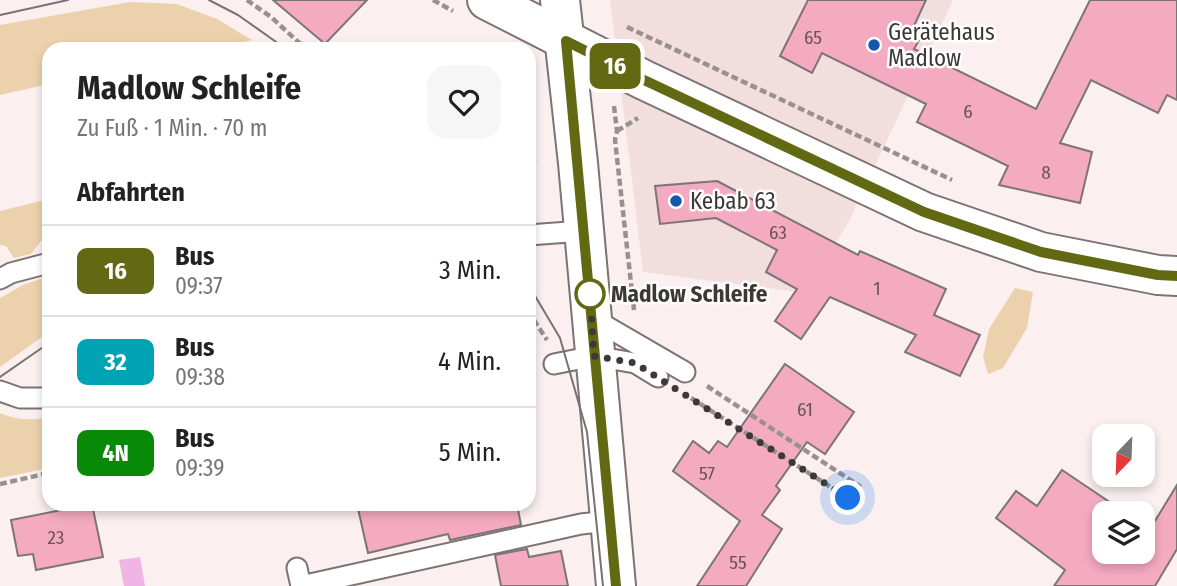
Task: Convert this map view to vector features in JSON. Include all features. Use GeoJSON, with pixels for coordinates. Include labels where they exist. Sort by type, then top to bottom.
{"type":"FeatureCollection","features":[{"type":"Feature","properties":{"kind":"main road"},"geometry":{"type":"LineString","coordinates":[[487,0],[644,80],[924,212],[1041,252],[1158,275],[1177,275]]}},
{"type":"Feature","properties":{"kind":"main road"},"geometry":{"type":"LineString","coordinates":[[560,0],[592,318],[615,586]]}},
{"type":"Feature","properties":{"kind":"lane"},"geometry":{"type":"LineString","coordinates":[[536,234],[583,231]]}},
{"type":"Feature","properties":{"kind":"lane"},"geometry":{"type":"LineString","coordinates":[[0,279],[11,272],[42,265]]}},
{"type":"Feature","properties":{"kind":"lane"},"geometry":{"type":"LineString","coordinates":[[592,318],[685,372]]}},
{"type":"Feature","properties":{"kind":"lane"},"geometry":{"type":"LineString","coordinates":[[554,364],[594,356],[635,363],[658,377]]}},
{"type":"Feature","properties":{"kind":"lane"},"geometry":{"type":"LineString","coordinates":[[0,391],[20,398],[42,398]]}},
{"type":"Feature","properties":{"kind":"lane"},"geometry":{"type":"LineString","coordinates":[[297,568],[301,586],[568,527],[610,521]]}},
{"type":"Feature","properties":{"kind":"path"},"geometry":{"type":"LineString","coordinates":[[247,0],[298,42]]}},
{"type":"Feature","properties":{"kind":"path"},"geometry":{"type":"LineString","coordinates":[[616,22],[959,183]]}},
{"type":"Feature","properties":{"kind":"path"},"geometry":{"type":"LineString","coordinates":[[685,372],[861,487]]}},
{"type":"Feature","properties":{"kind":"path"},"geometry":{"type":"LineString","coordinates":[[658,377],[848,498]]}},
{"type":"Feature","properties":{"kind":"path"},"geometry":{"type":"LineString","coordinates":[[0,484],[42,475]]}},
{"type":"Feature","properties":{"kind":"shaded area"},"geometry":{"type":"Polygon","coordinates":[[[610,0],[953,0],[849,221],[807,293],[643,272],[610,0]]]}},
{"type":"Feature","properties":{"kind":"shaded area"},"geometry":{"type":"Polygon","coordinates":[[[130,2],[177,4],[217,19],[252,40],[42,42],[42,86],[0,95],[0,25],[130,2]]]}},
{"type":"Feature","properties":{"kind":"shaded area"},"geometry":{"type":"Polygon","coordinates":[[[42,201],[42,241],[31,254],[14,258],[6,246],[0,245],[0,211],[42,201]]]}},
{"type":"Feature","properties":{"kind":"shaded area"},"geometry":{"type":"Polygon","coordinates":[[[42,278],[42,337],[0,367],[0,298],[42,278]]]}},
{"type":"Feature","properties":{"kind":"shaded area"},"geometry":{"type":"Polygon","coordinates":[[[1015,288],[1033,292],[1027,328],[1003,368],[988,374],[983,357],[989,329],[1015,288]]]}},
{"type":"Feature","properties":{"kind":"shaded area"},"geometry":{"type":"Polygon","coordinates":[[[0,413],[24,419],[42,418],[42,469],[0,478],[0,413]]]}},
{"type":"Feature","properties":{"kind":"shaded area"},"geometry":{"type":"Polygon","coordinates":[[[140,557],[145,586],[124,586],[119,560],[140,557]]]}},
{"type":"Feature","properties":{"kind":"building"},"geometry":{"type":"Polygon","coordinates":[[[273,0],[367,0],[327,42],[323,42],[273,0]]]}},
{"type":"Feature","properties":{"kind":"building"},"geometry":{"type":"Polygon","coordinates":[[[808,0],[926,0],[912,30],[922,35],[914,49],[1036,109],[1090,0],[1177,0],[1177,100],[1167,95],[1158,113],[1091,80],[1060,143],[1092,152],[1080,203],[999,185],[1008,166],[917,122],[926,104],[822,53],[812,73],[780,56],[808,0]]]}},
{"type":"Feature","properties":{"kind":"building"},"geometry":{"type":"Polygon","coordinates":[[[717,181],[858,255],[860,251],[946,289],[934,315],[980,335],[960,376],[905,352],[916,335],[830,297],[801,339],[775,321],[797,289],[766,272],[777,250],[716,218],[660,224],[655,186],[717,181]]]}},
{"type":"Feature","properties":{"kind":"building"},"geometry":{"type":"Polygon","coordinates":[[[785,364],[854,412],[825,454],[807,442],[776,486],[780,490],[762,515],[782,529],[746,586],[697,586],[740,521],[673,471],[693,441],[709,453],[718,441],[727,447],[785,364]]]}},
{"type":"Feature","properties":{"kind":"building"},"geometry":{"type":"Polygon","coordinates":[[[1062,470],[1108,501],[1092,501],[1092,564],[1155,564],[1155,521],[1177,485],[1177,549],[1155,586],[1054,586],[1065,570],[996,518],[1016,491],[1037,506],[1062,470]]]}},
{"type":"Feature","properties":{"kind":"building"},"geometry":{"type":"Polygon","coordinates":[[[57,511],[93,511],[103,557],[36,570],[33,554],[18,556],[11,520],[57,511]]]}},
{"type":"Feature","properties":{"kind":"building"},"geometry":{"type":"Polygon","coordinates":[[[359,511],[518,511],[521,525],[450,540],[448,534],[368,553],[359,511]]]}},
{"type":"Feature","properties":{"kind":"building"},"geometry":{"type":"Polygon","coordinates":[[[527,549],[529,557],[561,551],[568,586],[501,586],[495,555],[527,549]]]}},
{"type":"Feature","properties":{"kind":"tram line"},"geometry":{"type":"LineString","coordinates":[[0,15],[68,0]]}},
{"type":"Feature","properties":{"kind":"tram line"},"geometry":{"type":"LineString","coordinates":[[209,0],[238,15],[276,42]]}},
{"type":"Feature","properties":{"kind":"tram line"},"geometry":{"type":"LineString","coordinates":[[536,298],[560,338],[587,432],[603,586]]}},
{"type":"Feature","properties":{"kind":"tram line"},"geometry":{"type":"LineString","coordinates":[[0,377],[42,348]]}},
{"type":"Feature","properties":{"kind":"bus line","name":"16"},"geometry":{"type":"LineString","coordinates":[[616,586],[566,41],[924,212],[1041,252],[1158,275],[1177,276]]}},
{"type":"Feature","properties":{"kind":"place","name":"Gerätehaus Madlow"},"geometry":{"type":"Point","coordinates":[874,45]}},
{"type":"Feature","properties":{"kind":"place","name":"Kebab 63"},"geometry":{"type":"Point","coordinates":[676,201]}},
{"type":"Feature","properties":{"kind":"place","name":"Madlow Schleife"},"geometry":{"type":"Point","coordinates":[590,294]}},
{"type":"Feature","properties":{"kind":"route"},"geometry":{"type":"LineString","coordinates":[[590,294],[594,356],[635,363],[848,498]]}}]}
